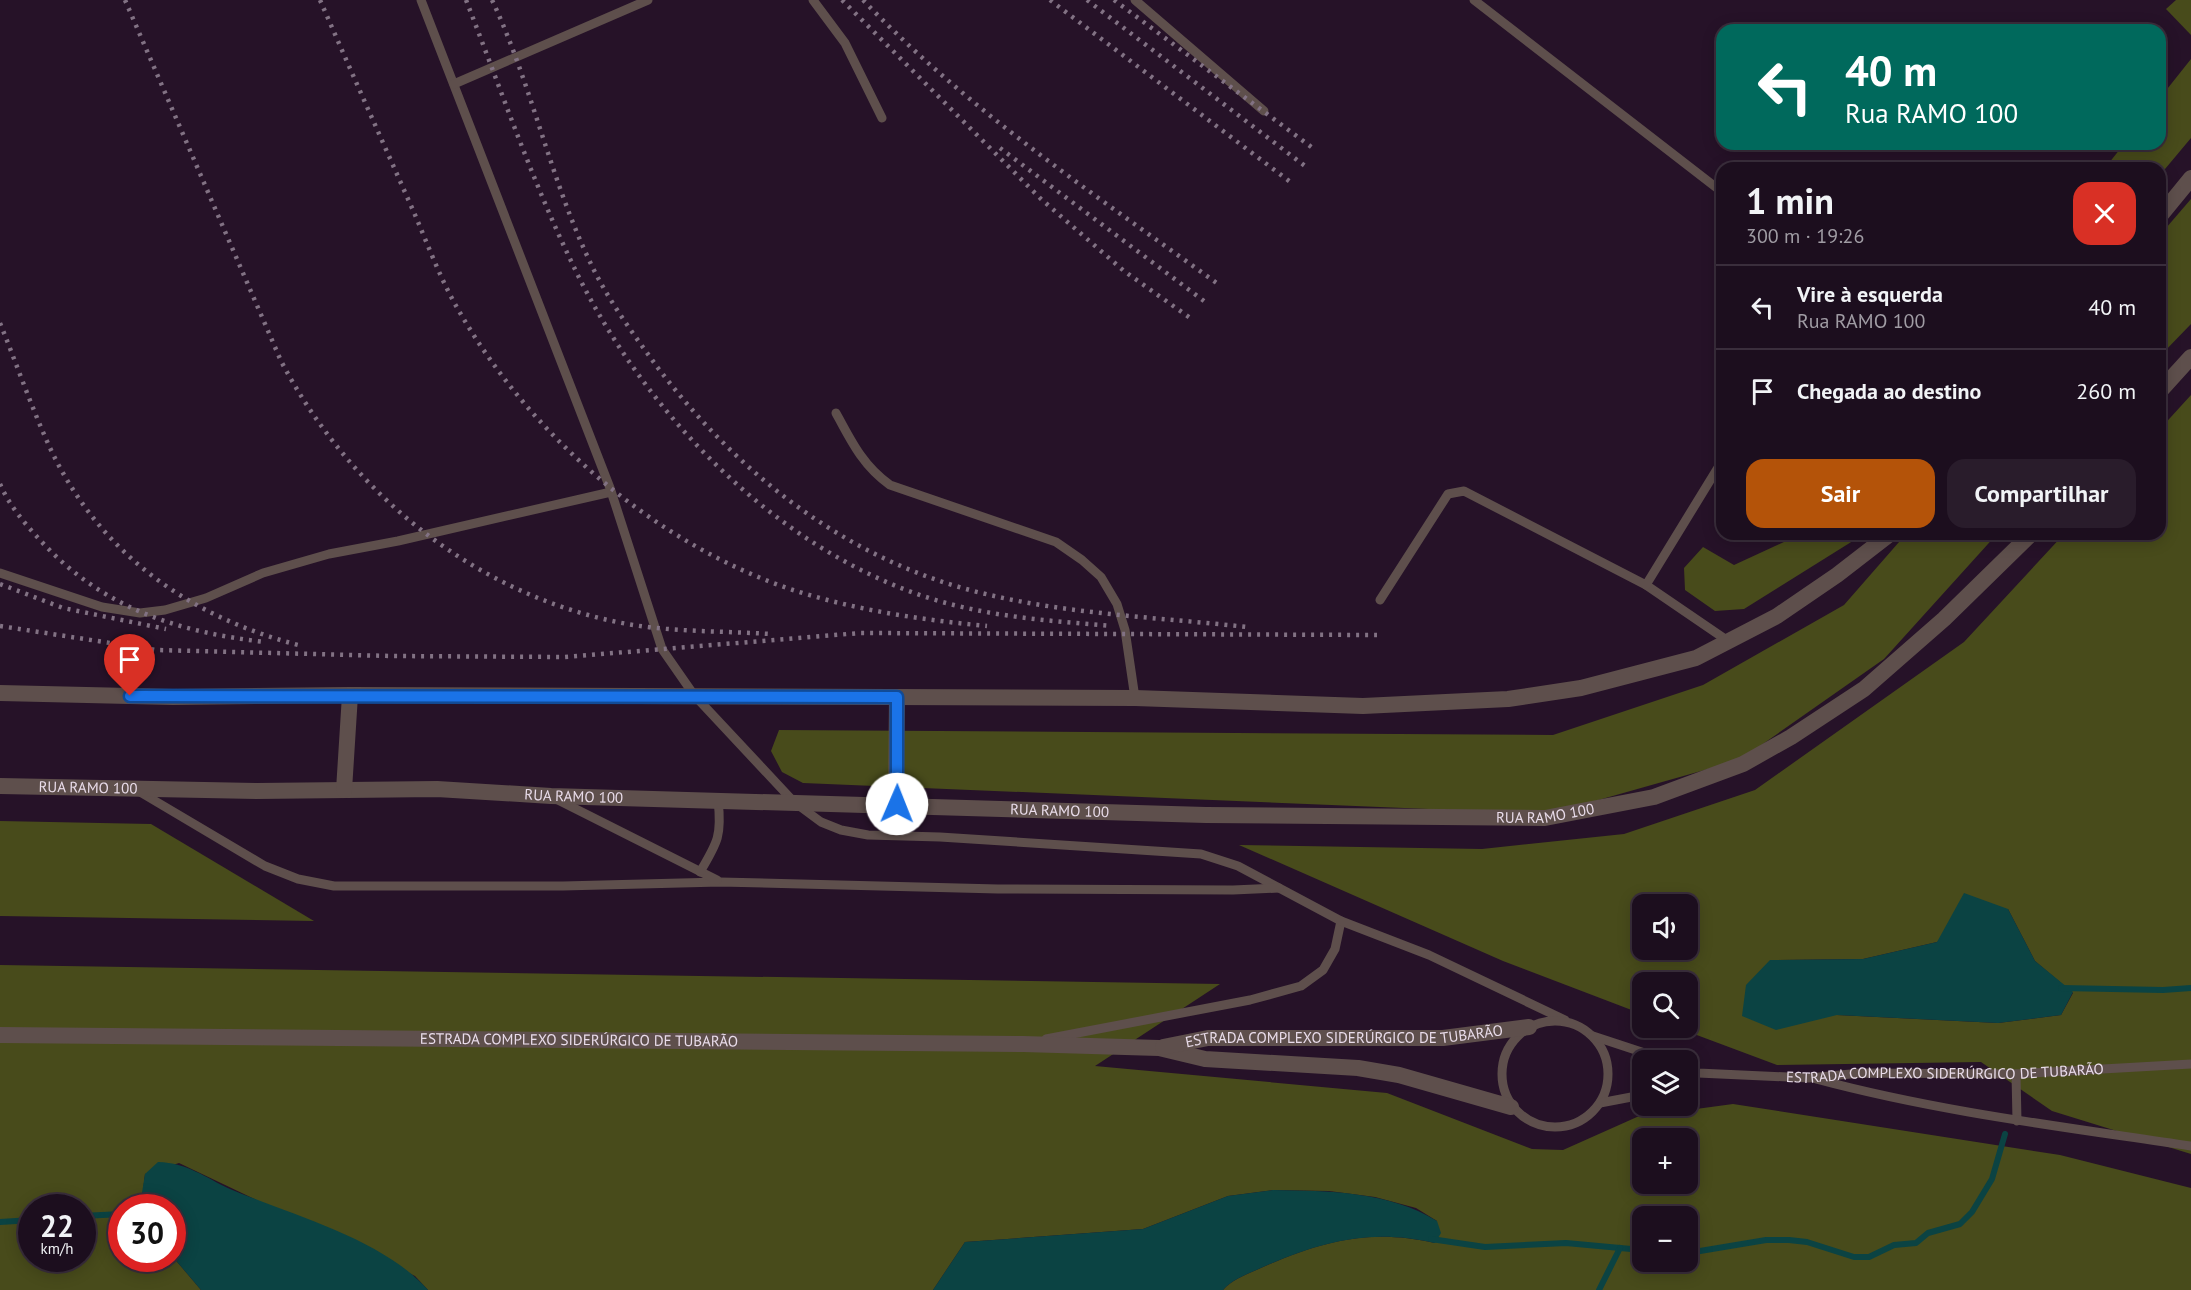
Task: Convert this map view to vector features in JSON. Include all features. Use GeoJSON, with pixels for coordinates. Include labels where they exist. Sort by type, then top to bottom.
{"type":"FeatureCollection","features":[{"type":"Feature","properties":{"kind":"street"},"geometry":{"type":"LineString","coordinates":[[2166,209],[2191,178]]}},
{"type":"Feature","properties":{"kind":"street"},"geometry":{"type":"LineString","coordinates":[[2166,385],[2191,357]]}},
{"type":"Feature","properties":{"kind":"street"},"geometry":{"type":"LineString","coordinates":[[0,693],[173,697],[694,695],[1135,698],[1364,706],[1508,699],[1581,688],[1696,658],[1777,616],[1837,575],[1882,540]]}},
{"type":"Feature","properties":{"kind":"street","name":"RUA RAMO 100"},"geometry":{"type":"LineString","coordinates":[[0,786],[136,789],[437,789],[550,796],[897,804],[1206,816],[1545,818],[1654,797],[1743,764],[1864,689],[1944,619],[2025,540]]}},
{"type":"Feature","properties":{"kind":"street"},"geometry":{"type":"LineString","coordinates":[[344,790],[350,695]]}},
{"type":"Feature","properties":{"kind":"street"},"geometry":{"type":"LineString","coordinates":[[897,697],[897,804]]}},
{"type":"Feature","properties":{"kind":"street","name":"ESTRADA COMPLEXO SIDERÚRGICO DE TUBARÃO"},"geometry":{"type":"LineString","coordinates":[[1159,1048],[1208,1038],[1443,1038],[1529,1027]]}},
{"type":"Feature","properties":{"kind":"street","name":"ESTRADA COMPLEXO SIDERÚRGICO DE TUBARÃO"},"geometry":{"type":"LineString","coordinates":[[0,1035],[1023,1044],[1159,1048],[1205,1059],[1358,1068],[1400,1075],[1511,1107]]}},
{"type":"Feature","properties":{"kind":"lane"},"geometry":{"type":"LineString","coordinates":[[421,0],[611,492],[662,649],[694,695],[794,802],[821,822],[841,830],[868,835],[940,837],[1201,854],[1238,866],[1341,921],[1429,955],[1576,1025]]}},
{"type":"Feature","properties":{"kind":"lane"},"geometry":{"type":"LineString","coordinates":[[454,84],[648,0]]}},
{"type":"Feature","properties":{"kind":"lane"},"geometry":{"type":"LineString","coordinates":[[813,0],[845,43],[882,118]]}},
{"type":"Feature","properties":{"kind":"lane"},"geometry":{"type":"LineString","coordinates":[[1135,0],[1264,111]]}},
{"type":"Feature","properties":{"kind":"lane"},"geometry":{"type":"LineString","coordinates":[[1474,0],[1716,187]]}},
{"type":"Feature","properties":{"kind":"lane"},"geometry":{"type":"LineString","coordinates":[[836,413],[858,454],[873,473],[890,485],[1056,542],[1101,577],[1117,604],[1125,630],[1135,698]]}},
{"type":"Feature","properties":{"kind":"lane"},"geometry":{"type":"LineString","coordinates":[[1646,585],[1716,471]]}},
{"type":"Feature","properties":{"kind":"lane"},"geometry":{"type":"LineString","coordinates":[[1380,600],[1448,494],[1456,490],[1464,490],[1646,585],[1728,641]]}},
{"type":"Feature","properties":{"kind":"lane"},"geometry":{"type":"LineString","coordinates":[[0,573],[102,607],[140,613],[165,610],[206,598],[263,573],[329,554],[398,541],[611,492]]}},
{"type":"Feature","properties":{"kind":"lane"},"geometry":{"type":"LineString","coordinates":[[136,789],[265,866],[298,879],[334,886],[563,886],[720,882],[1010,889],[1233,890],[1281,888]]}},
{"type":"Feature","properties":{"kind":"lane"},"geometry":{"type":"LineString","coordinates":[[550,796],[720,882]]}},
{"type":"Feature","properties":{"kind":"lane"},"geometry":{"type":"LineString","coordinates":[[700,872],[715,846],[721,827],[718,800]]}},
{"type":"Feature","properties":{"kind":"lane"},"geometry":{"type":"LineString","coordinates":[[1023,1044],[1250,1000],[1301,986],[1323,970],[1335,949],[1341,921]]}},
{"type":"Feature","properties":{"kind":"lane","name":"ESTRADA COMPLEXO SIDERÚRGICO DE TUBARÃO"},"geometry":{"type":"LineString","coordinates":[[1632,1097],[1600,1103],[1585,1118],[1567,1126],[1546,1127],[1527,1120],[1511,1107],[1502,1086],[1502,1063],[1512,1042],[1529,1027],[1544,1022],[1560,1021],[1576,1025],[1593,1036],[1636,1050]]}},
{"type":"Feature","properties":{"kind":"lane"},"geometry":{"type":"LineString","coordinates":[[1593,1036],[1603,1051],[1608,1068],[1606,1086],[1600,1103]]}},
{"type":"Feature","properties":{"kind":"lane","name":"ESTRADA COMPLEXO SIDERÚRGICO DE TUBARÃO"},"geometry":{"type":"LineString","coordinates":[[1698,1072],[1809,1078],[1861,1072],[2016,1074],[2191,1064]]}},
{"type":"Feature","properties":{"kind":"lane"},"geometry":{"type":"LineString","coordinates":[[2016,1074],[2017,1121]]}},
{"type":"Feature","properties":{"kind":"lane"},"geometry":{"type":"LineString","coordinates":[[1809,1078],[1881,1097],[2017,1121],[2191,1146]]}},
{"type":"Feature","properties":{"kind":"shaded area"},"geometry":{"type":"Polygon","coordinates":[[[2176,0],[2191,0],[2191,35],[2166,9],[2176,0]]]}},
{"type":"Feature","properties":{"kind":"shaded area"},"geometry":{"type":"Polygon","coordinates":[[[2191,59],[2191,138],[2166,168],[2166,162],[2110,162],[2119,150],[2166,150],[2166,90],[2191,59]]]}},
{"type":"Feature","properties":{"kind":"shaded area"},"geometry":{"type":"Polygon","coordinates":[[[2191,199],[2191,324],[2166,350],[2166,228],[2191,199]]]}},
{"type":"Feature","properties":{"kind":"shaded area"},"geometry":{"type":"Polygon","coordinates":[[[2191,395],[2191,1154],[2052,1111],[1981,1062],[1777,1065],[1698,1035],[1698,972],[1632,972],[1632,1010],[1503,961],[1239,845],[1482,849],[1624,834],[1755,790],[1964,642],[2058,540],[2166,540],[2166,422],[2191,395]],[[2008,909],[1937,942],[1863,959],[1770,960],[1837,1015],[1998,1023],[2061,1015],[2073,993],[2035,961],[2008,909]]]}},
{"type":"Feature","properties":{"kind":"shaded area"},"geometry":{"type":"Polygon","coordinates":[[[1788,540],[1854,540],[1744,609],[1715,611],[1685,590],[1684,568],[1703,547],[1734,565],[1788,540]]]}},
{"type":"Feature","properties":{"kind":"shaded area"},"geometry":{"type":"Polygon","coordinates":[[[1901,540],[1992,540],[1884,659],[1740,760],[1549,814],[803,783],[782,772],[771,751],[779,730],[1553,735],[1703,685],[1844,605],[1901,540]]]}},
{"type":"Feature","properties":{"kind":"shaded area"},"geometry":{"type":"Polygon","coordinates":[[[0,821],[151,824],[314,921],[0,916],[0,821]]]}},
{"type":"Feature","properties":{"kind":"shaded area"},"geometry":{"type":"Polygon","coordinates":[[[1964,893],[2008,909],[2035,961],[2073,992],[2061,1015],[1998,1023],[1837,1015],[1776,1030],[1742,1016],[1746,985],[1770,960],[1863,959],[1937,942],[1964,893]]]}},
{"type":"Feature","properties":{"kind":"shaded area"},"geometry":{"type":"Polygon","coordinates":[[[0,965],[1220,984],[1095,1066],[1387,1093],[1532,1149],[1563,1150],[1637,1117],[1698,1116],[1698,1109],[1733,1104],[2060,1155],[2191,1188],[2191,1290],[1223,1290],[1247,1274],[1326,1244],[1368,1237],[1389,1237],[1435,1243],[1437,1221],[1416,1208],[1375,1197],[1329,1191],[1273,1190],[1228,1196],[1143,1229],[965,1242],[933,1290],[428,1290],[415,1276],[179,1163],[145,1174],[143,1194],[108,1194],[108,1272],[186,1272],[201,1290],[0,1290],[0,965]]]}},
{"type":"Feature","properties":{"kind":"shaded area"},"geometry":{"type":"Polygon","coordinates":[[[158,1162],[178,1165],[195,1171],[230,1189],[362,1242],[409,1272],[428,1290],[201,1290],[186,1272],[186,1194],[142,1194],[145,1174],[158,1162]]]}},
{"type":"Feature","properties":{"kind":"shaded area"},"geometry":{"type":"Polygon","coordinates":[[[1273,1190],[1337,1192],[1378,1198],[1418,1211],[1437,1221],[1441,1233],[1435,1243],[1412,1239],[1368,1237],[1326,1244],[1247,1274],[1223,1290],[933,1290],[965,1242],[1143,1229],[1228,1196],[1273,1190]]]}},
{"type":"Feature","properties":{"kind":"waterway"},"geometry":{"type":"LineString","coordinates":[[2061,988],[2163,990],[2191,988]]}},
{"type":"Feature","properties":{"kind":"waterway"},"geometry":{"type":"LineString","coordinates":[[1698,1251],[1766,1240],[1789,1240],[1807,1242],[1854,1257],[1869,1257],[1894,1245],[1916,1243],[1928,1233],[1960,1224],[1972,1212],[1992,1179],[2005,1134]]}},
{"type":"Feature","properties":{"kind":"waterway"},"geometry":{"type":"LineString","coordinates":[[96,1215],[108,1215]]}},
{"type":"Feature","properties":{"kind":"waterway"},"geometry":{"type":"LineString","coordinates":[[0,1222],[18,1221]]}},
{"type":"Feature","properties":{"kind":"waterway"},"geometry":{"type":"LineString","coordinates":[[1431,1239],[1485,1247],[1566,1243],[1632,1249]]}},
{"type":"Feature","properties":{"kind":"waterway"},"geometry":{"type":"LineString","coordinates":[[1599,1290],[1620,1248]]}},
{"type":"Feature","properties":{"kind":"railway"},"geometry":{"type":"LineString","coordinates":[[125,0],[281,361],[310,410],[344,456],[383,497],[426,534],[473,566],[523,592],[577,612],[650,627],[770,634]]}},
{"type":"Feature","properties":{"kind":"railway"},"geometry":{"type":"LineString","coordinates":[[320,0],[452,299],[488,357],[522,401],[560,442],[601,480],[646,514],[693,545],[742,570],[793,590],[864,609],[987,626]]}},
{"type":"Feature","properties":{"kind":"railway"},"geometry":{"type":"LineString","coordinates":[[466,0],[543,198],[572,263],[601,317],[635,370],[674,420],[718,466],[766,509],[817,545],[872,575],[929,598],[974,610],[1112,626]]}},
{"type":"Feature","properties":{"kind":"railway"},"geometry":{"type":"LineString","coordinates":[[492,0],[519,65],[564,199],[605,291],[658,368],[691,408],[726,446],[764,480],[804,511],[846,539],[892,562],[940,581],[990,595],[1052,607],[1247,627]]}},
{"type":"Feature","properties":{"kind":"railway"},"geometry":{"type":"LineString","coordinates":[[842,0],[1041,199],[1124,271],[1193,320]]}},
{"type":"Feature","properties":{"kind":"railway"},"geometry":{"type":"LineString","coordinates":[[863,0],[903,40],[989,115],[1079,184],[1218,284]]}},
{"type":"Feature","properties":{"kind":"railway"},"geometry":{"type":"LineString","coordinates":[[1050,0],[1293,184]]}},
{"type":"Feature","properties":{"kind":"railway"},"geometry":{"type":"LineString","coordinates":[[1087,0],[1305,166]]}},
{"type":"Feature","properties":{"kind":"railway"},"geometry":{"type":"LineString","coordinates":[[1114,0],[1314,149]]}},
{"type":"Feature","properties":{"kind":"railway"},"geometry":{"type":"LineString","coordinates":[[1000,148],[1204,301]]}},
{"type":"Feature","properties":{"kind":"railway"},"geometry":{"type":"LineString","coordinates":[[0,323],[51,450],[72,487],[96,521],[123,551],[154,577],[187,599],[261,634],[302,646]]}},
{"type":"Feature","properties":{"kind":"railway"},"geometry":{"type":"LineString","coordinates":[[0,484],[18,514],[40,540],[64,563],[115,600],[171,623],[233,638],[265,642]]}},
{"type":"Feature","properties":{"kind":"railway"},"geometry":{"type":"LineString","coordinates":[[0,584],[63,608],[166,629]]}},
{"type":"Feature","properties":{"kind":"railway"},"geometry":{"type":"LineString","coordinates":[[0,626],[156,650],[391,656],[565,657],[860,633],[1377,635]]}},
{"type":"Feature","properties":{"kind":"route"},"geometry":{"type":"LineString","coordinates":[[130,696],[897,697],[897,804]]}}]}
